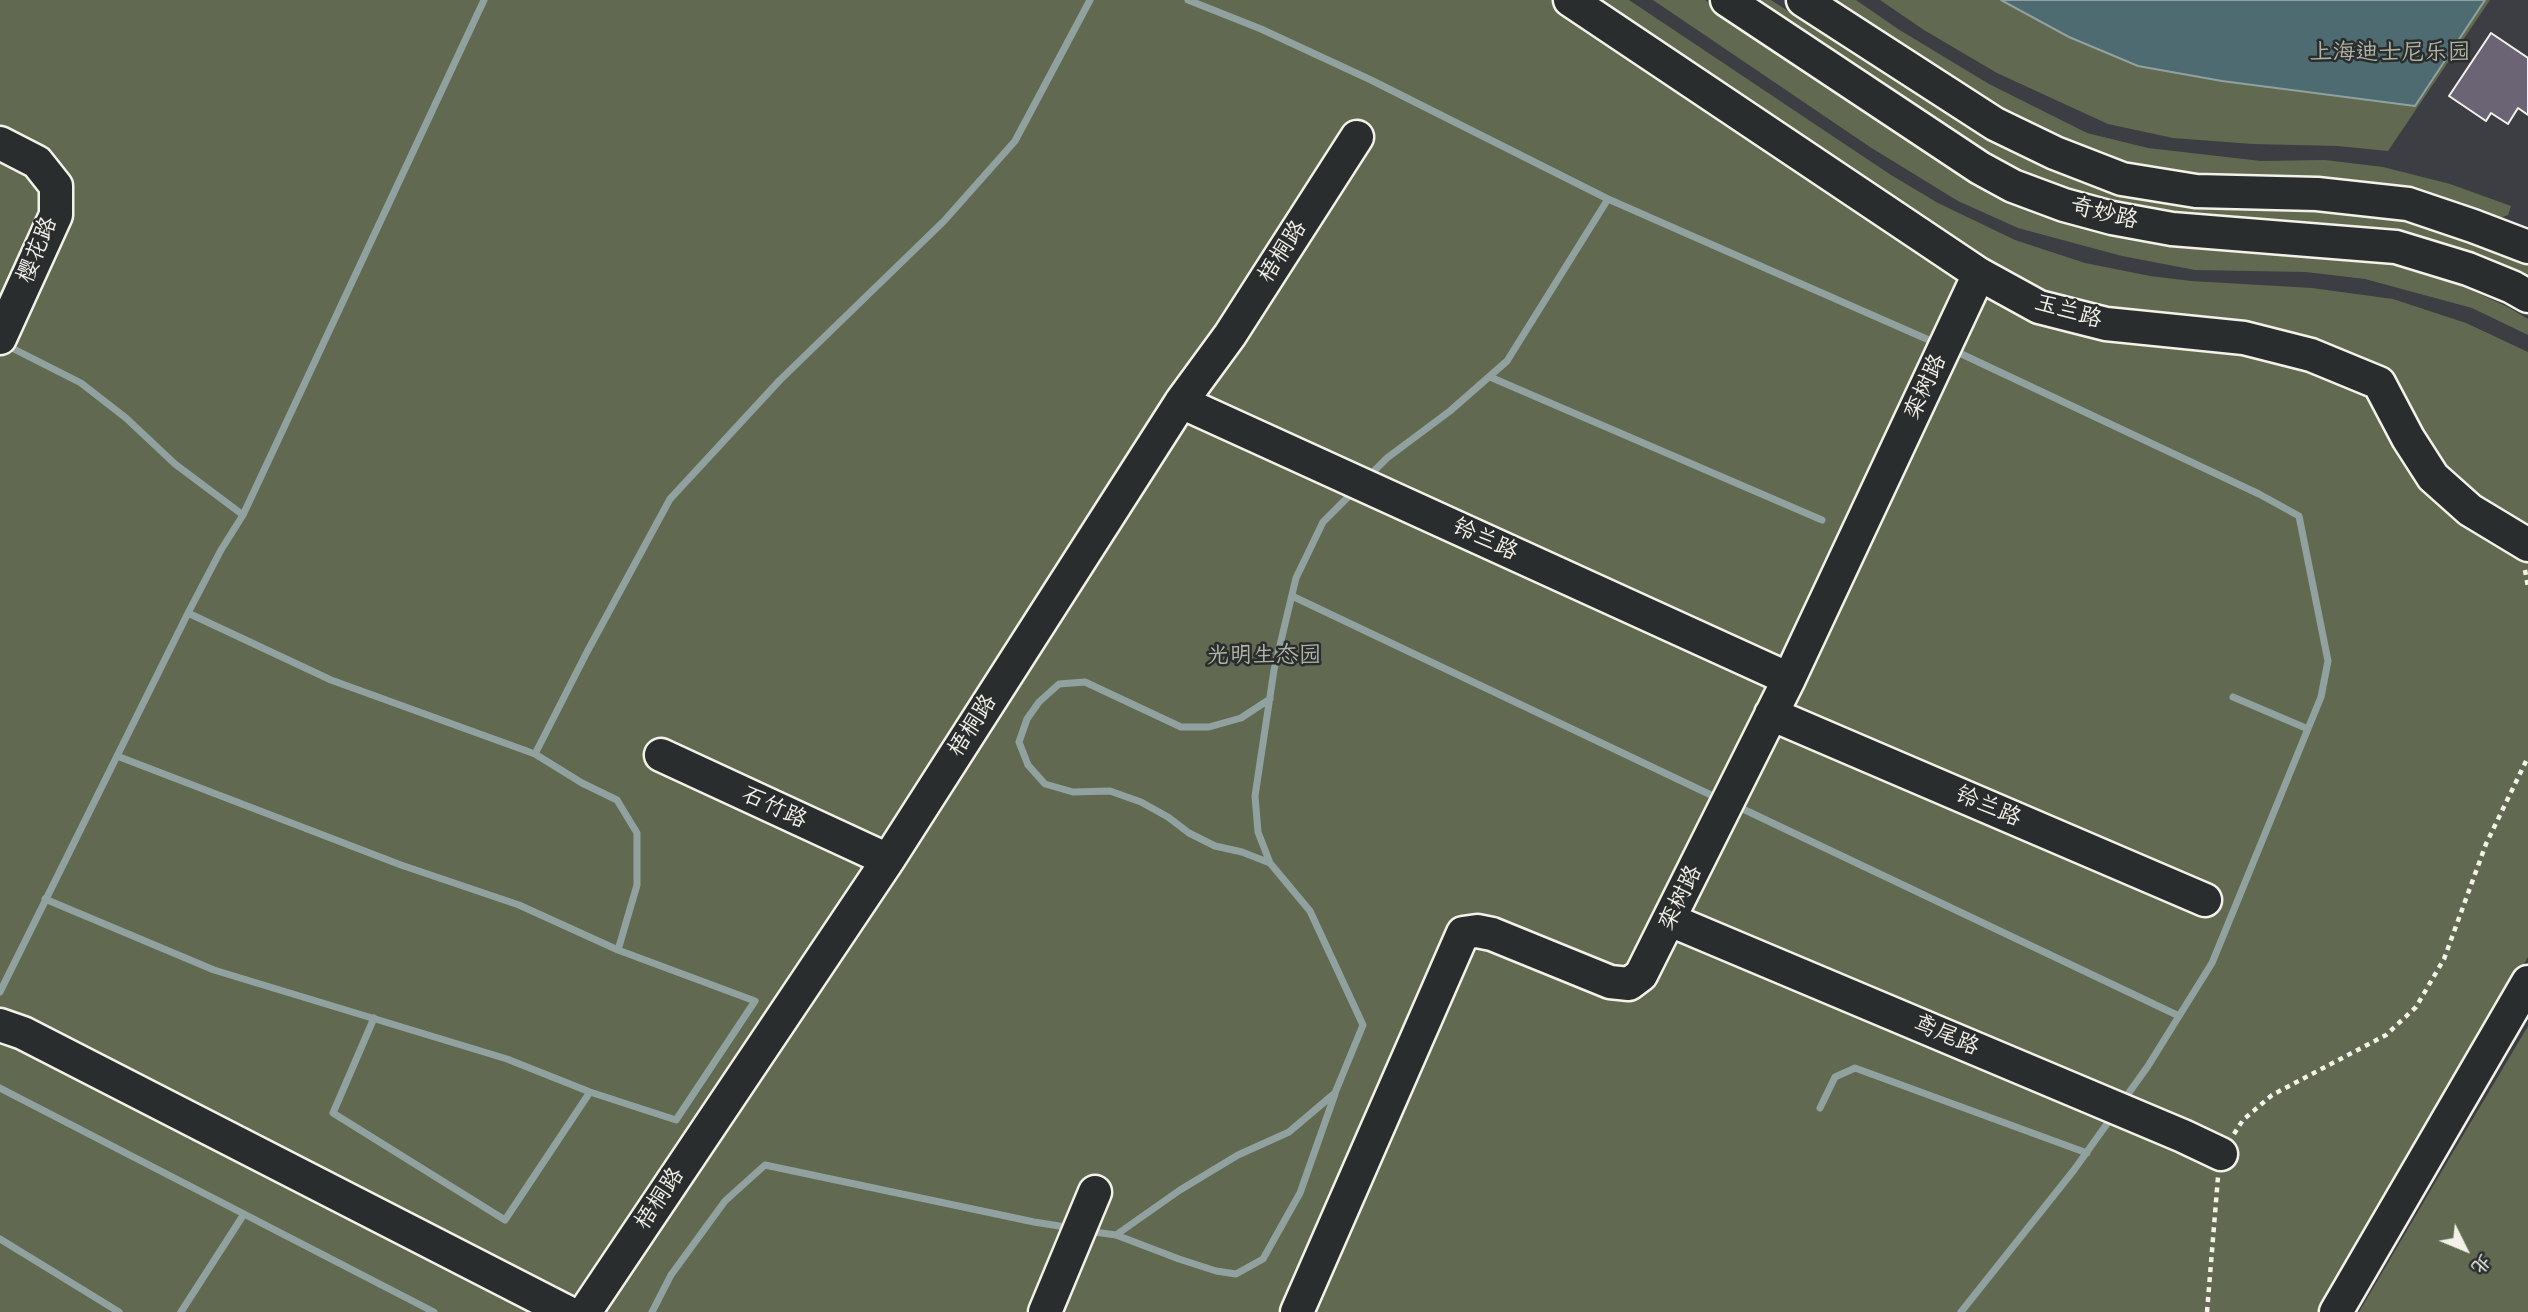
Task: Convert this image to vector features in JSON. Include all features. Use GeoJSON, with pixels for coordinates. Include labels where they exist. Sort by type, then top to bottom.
{"type":"FeatureCollection","features":[{"type":"Feature","properties":{"kind":"street","name":"玉兰路"},"geometry":{"type":"LineString","coordinates":[[1570,0],[1979,274],[2039,307],[2106,324],[2244,338],[2311,355],[2379,383],[2408,438],[2433,477],[2470,510],[2528,545]]}},
{"type":"Feature","properties":{"kind":"street","name":"奇妙路"},"geometry":{"type":"LineString","coordinates":[[1727,0],[1980,168],[2013,186],[2064,205],[2112,218],[2172,229],[2396,247],[2468,269],[2528,296]]}},
{"type":"Feature","properties":{"kind":"street","name":"奇妙路"},"geometry":{"type":"LineString","coordinates":[[1803,0],[1995,124],[2055,153],[2122,179],[2196,191],[2317,194],[2408,204],[2525,240]]}},
{"type":"Feature","properties":{"kind":"street","name":"梧桐路"},"geometry":{"type":"LineString","coordinates":[[585,1312],[888,860],[1181,402],[1230,335],[1357,137]]}},
{"type":"Feature","properties":{"kind":"street","name":"樱花路"},"geometry":{"type":"LineString","coordinates":[[0,143],[37,162],[56,186],[56,215],[0,338]]}},
{"type":"Feature","properties":{"kind":"street","name":"栾树路"},"geometry":{"type":"LineString","coordinates":[[1297,1312],[1463,933],[1477,931],[1492,934],[1610,982],[1629,984],[1642,975],[1789,679],[1979,274]]}},
{"type":"Feature","properties":{"kind":"street","name":"铃兰路"},"geometry":{"type":"LineString","coordinates":[[1181,402],[1789,679]]}},
{"type":"Feature","properties":{"kind":"street","name":"铃兰路"},"geometry":{"type":"LineString","coordinates":[[1771,714],[2205,900]]}},
{"type":"Feature","properties":{"kind":"street","name":"石竹路"},"geometry":{"type":"LineString","coordinates":[[661,755],[888,860]]}},
{"type":"Feature","properties":{"kind":"street","name":"鸢尾路"},"geometry":{"type":"LineString","coordinates":[[1670,920],[2221,1154]]}},
{"type":"Feature","properties":{"kind":"street"},"geometry":{"type":"LineString","coordinates":[[2336,1312],[2528,982]]}},
{"type":"Feature","properties":{"kind":"street"},"geometry":{"type":"LineString","coordinates":[[0,1025],[23,1033],[567,1312]]}},
{"type":"Feature","properties":{"kind":"street"},"geometry":{"type":"LineString","coordinates":[[1045,1312],[1084,1217]]}},
{"type":"Feature","properties":{"kind":"path"},"geometry":{"type":"LineString","coordinates":[[2207,1312],[2213,1262],[2215,1197],[2221,1154],[2243,1120],[2272,1095],[2386,1035],[2416,1007],[2444,959],[2486,844],[2528,757]]}},
{"type":"Feature","properties":{"kind":"green space","name":"光明生态园"},"geometry":{"type":"Polygon","coordinates":[[[0,0],[1629,0],[1891,175],[1938,203],[2015,240],[2085,263],[2150,276],[2312,288],[2393,299],[2466,323],[2528,352],[2528,957],[2321,1312],[0,1312],[0,0]]]}},
{"type":"Feature","properties":{"kind":"green space"},"geometry":{"type":"Polygon","coordinates":[[[1653,0],[1705,0],[1961,177],[2023,205],[2331,257],[2393,264],[2455,283],[2508,307],[2528,319],[2528,335],[2472,308],[2365,279],[2306,272],[2195,270],[2122,256],[2018,228],[1958,201],[1870,147],[1653,0]]]}},
{"type":"Feature","properties":{"kind":"green space"},"geometry":{"type":"Polygon","coordinates":[[[1746,0],[1771,0],[1977,133],[2047,169],[2136,195],[2380,211],[2528,260],[2528,278],[2471,253],[2430,240],[2377,230],[2167,215],[2114,206],[2033,180],[1968,147],[1746,0]]]}},
{"type":"Feature","properties":{"kind":"green space"},"geometry":{"type":"Polygon","coordinates":[[[1815,0],[1856,0],[1989,84],[2087,133],[2148,148],[2261,161],[2325,160],[2383,167],[2450,184],[2511,206],[2508,215],[2500,218],[2396,189],[2356,182],[2226,178],[2101,160],[2015,126],[1815,0]]]}},
{"type":"Feature","properties":{"kind":"green space","name":"上海迪士尼乐园"},"geometry":{"type":"Polygon","coordinates":[[[1880,0],[2490,0],[2388,151],[2173,138],[2108,124],[1997,73],[1924,30],[1880,0]]]}},
{"type":"Feature","properties":{"kind":"green space"},"geometry":{"type":"Polygon","coordinates":[[[2528,1026],[2528,1312],[2359,1312],[2449,1159],[2528,1026]]]}},
{"type":"Feature","properties":{"kind":"water","name":"上海迪士尼乐园"},"geometry":{"type":"Polygon","coordinates":[[[2001,0],[2485,0],[2415,106],[2222,81],[2138,66],[2069,37],[2001,0]]]}},
{"type":"Feature","properties":{"kind":"building"},"geometry":{"type":"Polygon","coordinates":[[[2491,33],[2528,58],[2528,115],[2518,108],[2508,124],[2491,113],[2486,121],[2449,96],[2491,33]]]}},
{"type":"Feature","properties":{"kind":"waterway"},"geometry":{"type":"LineString","coordinates":[[0,992],[188,613],[243,515],[484,0]]}},
{"type":"Feature","properties":{"kind":"waterway"},"geometry":{"type":"LineString","coordinates":[[374,1018],[333,1113],[505,1220],[590,1092],[676,1120],[755,1001],[618,950],[637,885],[637,833],[617,800],[582,783],[535,754],[670,499],[780,380],[944,221],[1015,141],[1090,0]]}},
{"type":"Feature","properties":{"kind":"waterway"},"geometry":{"type":"LineString","coordinates":[[1188,0],[1261,29],[1371,80],[1608,199],[1938,344]]}},
{"type":"Feature","properties":{"kind":"waterway"},"geometry":{"type":"LineString","coordinates":[[1367,478],[1387,458],[1450,411],[1507,361],[1608,199]]}},
{"type":"Feature","properties":{"kind":"waterway"},"geometry":{"type":"LineString","coordinates":[[4,344],[81,383],[126,418],[175,464],[243,515]]}},
{"type":"Feature","properties":{"kind":"waterway"},"geometry":{"type":"LineString","coordinates":[[1953,350],[2259,494],[2299,516],[2328,661],[2321,697],[2212,963],[2123,1101]]}},
{"type":"Feature","properties":{"kind":"waterway"},"geometry":{"type":"LineString","coordinates":[[1490,377],[1822,520]]}},
{"type":"Feature","properties":{"kind":"waterway"},"geometry":{"type":"LineString","coordinates":[[1087,1231],[1116,1235],[1180,1190],[1238,1155],[1289,1132],[1335,1093],[1363,1025],[1310,911],[1270,863],[1258,832],[1255,796],[1274,670],[1296,578],[1323,522],[1354,491]]}},
{"type":"Feature","properties":{"kind":"waterway"},"geometry":{"type":"LineString","coordinates":[[1292,596],[1711,795]]}},
{"type":"Feature","properties":{"kind":"waterway"},"geometry":{"type":"LineString","coordinates":[[188,613],[331,680],[535,754]]}},
{"type":"Feature","properties":{"kind":"waterway"},"geometry":{"type":"LineString","coordinates":[[1270,699],[1241,718],[1209,727],[1181,727],[1085,682],[1059,684],[1039,702],[1027,719],[1019,742],[1028,765],[1045,784],[1073,792],[1110,791],[1141,802],[1189,833],[1215,846],[1242,852],[1270,863]]}},
{"type":"Feature","properties":{"kind":"waterway"},"geometry":{"type":"LineString","coordinates":[[2233,697],[2308,729]]}},
{"type":"Feature","properties":{"kind":"waterway"},"geometry":{"type":"LineString","coordinates":[[117,756],[401,865],[519,905],[618,950]]}},
{"type":"Feature","properties":{"kind":"waterway"},"geometry":{"type":"LineString","coordinates":[[1745,810],[2179,1016]]}},
{"type":"Feature","properties":{"kind":"waterway"},"geometry":{"type":"LineString","coordinates":[[45,899],[214,970],[507,1059],[590,1092]]}},
{"type":"Feature","properties":{"kind":"waterway"},"geometry":{"type":"LineString","coordinates":[[1820,1108],[1835,1077],[1855,1068],[2087,1153]]}},
{"type":"Feature","properties":{"kind":"waterway"},"geometry":{"type":"LineString","coordinates":[[0,1088],[434,1312]]}},
{"type":"Feature","properties":{"kind":"waterway"},"geometry":{"type":"LineString","coordinates":[[1116,1235],[1216,1271],[1236,1274],[1263,1259],[1300,1193],[1335,1094]]}},
{"type":"Feature","properties":{"kind":"waterway"},"geometry":{"type":"LineString","coordinates":[[1961,1312],[2074,1170],[2114,1114]]}},
{"type":"Feature","properties":{"kind":"waterway"},"geometry":{"type":"LineString","coordinates":[[652,1312],[671,1275],[725,1201],[765,1165],[1072,1228]]}},
{"type":"Feature","properties":{"kind":"waterway"},"geometry":{"type":"LineString","coordinates":[[181,1312],[244,1214]]}},
{"type":"Feature","properties":{"kind":"waterway"},"geometry":{"type":"LineString","coordinates":[[0,1239],[119,1312]]}}]}
